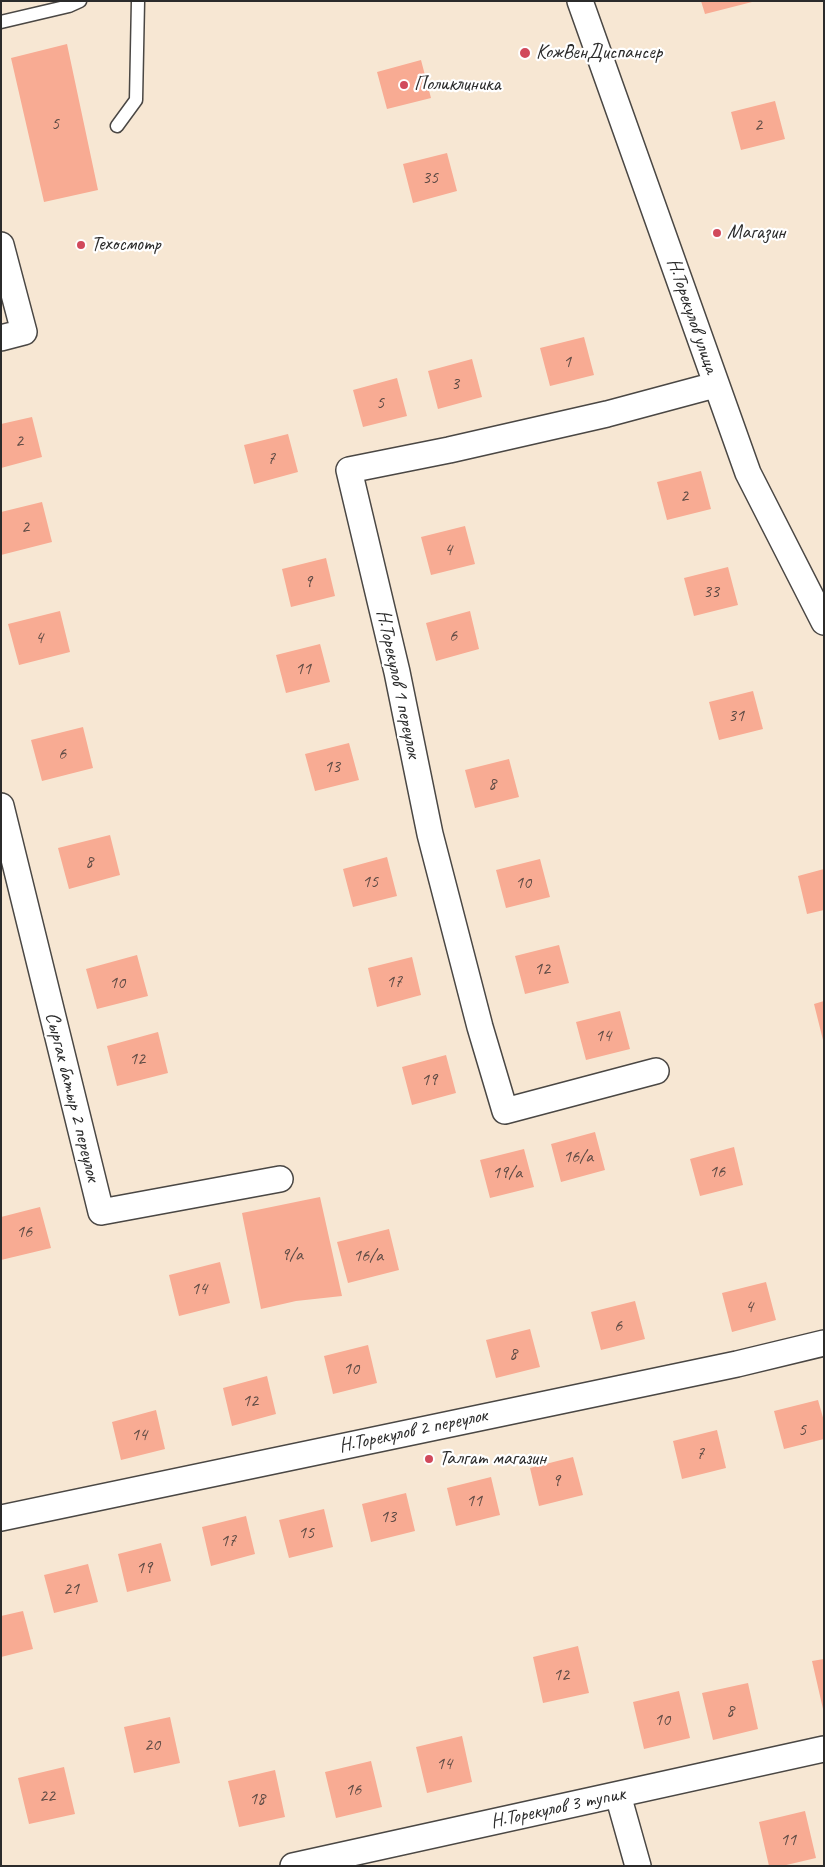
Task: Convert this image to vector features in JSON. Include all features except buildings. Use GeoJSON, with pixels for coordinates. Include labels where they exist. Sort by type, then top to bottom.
{"type":"FeatureCollection","features":[{"type":"Feature","properties":{"kind":"street","name":"Н.Торекулов улица"},"geometry":{"type":"LineString","coordinates":[[580,1],[666,237],[748,473],[824,622]]}},
{"type":"Feature","properties":{"kind":"street"},"geometry":{"type":"LineString","coordinates":[[1,245],[13,335]]}},
{"type":"Feature","properties":{"kind":"street","name":"Н.Торекулов 1 переулок"},"geometry":{"type":"LineString","coordinates":[[656,1072],[505,1111],[480,1027],[430,834],[396,672],[349,470],[459,448],[607,414],[716,385]]}},
{"type":"Feature","properties":{"kind":"street","name":"Сыргак батыр 2 переулок"},"geometry":{"type":"LineString","coordinates":[[1,806],[101,1212],[280,1179]]}},
{"type":"Feature","properties":{"kind":"street","name":"Н.Торекулов 2 переулок"},"geometry":{"type":"LineString","coordinates":[[1,1518],[737,1364],[824,1343]]}},
{"type":"Feature","properties":{"kind":"street","name":"Н.Торекулов 3 тупик"},"geometry":{"type":"LineString","coordinates":[[293,1866],[824,1750]]}},
{"type":"Feature","properties":{"kind":"street"},"geometry":{"type":"LineString","coordinates":[[618,1795],[638,1866]]}},
{"type":"Feature","properties":{"kind":"lane"},"geometry":{"type":"LineString","coordinates":[[1,22],[80,1]]}},
{"type":"Feature","properties":{"kind":"lane"},"geometry":{"type":"LineString","coordinates":[[117,126],[136,100],[138,1]]}},
{"type":"Feature","properties":{"kind":"place","name":"КожВенДиспансер"},"geometry":{"type":"Point","coordinates":[525,53]}},
{"type":"Feature","properties":{"kind":"place","name":"Поликлиника"},"geometry":{"type":"Point","coordinates":[404,85]}},
{"type":"Feature","properties":{"kind":"place","name":"Магазин"},"geometry":{"type":"Point","coordinates":[717,233]}},
{"type":"Feature","properties":{"kind":"place","name":"Техосмотр"},"geometry":{"type":"Point","coordinates":[81,245]}},
{"type":"Feature","properties":{"kind":"place","name":"Талгат магазин"},"geometry":{"type":"Point","coordinates":[429,1459]}}]}
